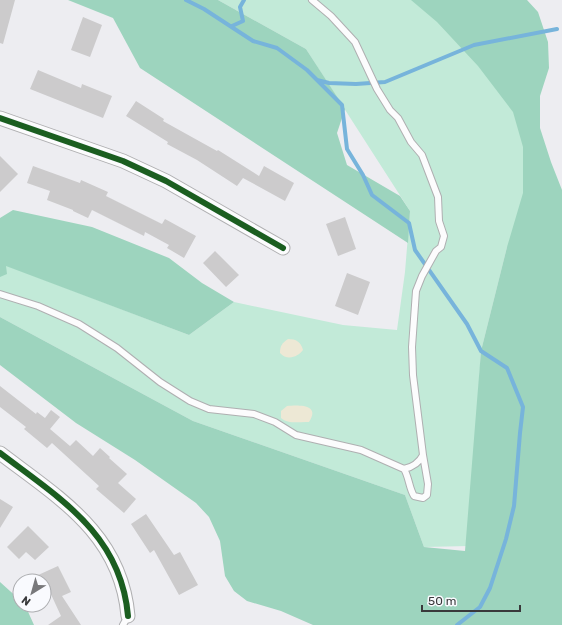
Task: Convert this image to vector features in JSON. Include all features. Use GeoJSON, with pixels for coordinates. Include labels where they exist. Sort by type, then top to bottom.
{"type":"FeatureCollection","features":[{"type":"Feature","properties":{"kind":"street"},"geometry":{"type":"LineString","coordinates":[[0,118],[130,164],[166,181],[283,248]]}},
{"type":"Feature","properties":{"kind":"street"},"geometry":{"type":"LineString","coordinates":[[0,453],[69,506],[98,537],[108,551],[123,582],[127,599],[125,620]]}},
{"type":"Feature","properties":{"kind":"lane"},"geometry":{"type":"LineString","coordinates":[[0,294],[38,306],[79,324],[117,348],[160,382],[190,401],[209,409],[254,414],[275,422],[296,435],[361,450],[404,469],[408,477],[411,492],[414,496],[423,498],[428,495],[428,484],[412,375],[412,347],[416,291],[431,260],[441,247],[444,236],[439,221],[438,197],[422,155],[411,142],[398,118],[390,110],[377,89],[355,42],[331,16],[312,0]]}},
{"type":"Feature","properties":{"kind":"lane"},"geometry":{"type":"LineString","coordinates":[[404,469],[417,463],[423,455]]}},
{"type":"Feature","properties":{"kind":"green space"},"geometry":{"type":"Polygon","coordinates":[[[68,0],[218,0],[306,49],[345,109],[337,133],[347,165],[400,196],[410,211],[408,243],[140,68],[113,18],[68,0]]]}},
{"type":"Feature","properties":{"kind":"green space"},"geometry":{"type":"Polygon","coordinates":[[[218,0],[435,0],[529,114],[542,221],[507,247],[481,351],[469,546],[424,547],[405,495],[193,421],[0,317],[0,263],[189,335],[234,302],[343,325],[397,330],[405,272],[410,211],[306,49],[218,0]]]}},
{"type":"Feature","properties":{"kind":"green space"},"geometry":{"type":"Polygon","coordinates":[[[411,0],[527,0],[538,12],[548,42],[549,68],[540,96],[540,128],[562,190],[562,625],[313,625],[281,611],[247,601],[234,591],[225,576],[220,541],[209,517],[196,503],[135,460],[76,423],[0,365],[0,317],[193,421],[405,495],[424,547],[465,551],[481,351],[507,247],[523,193],[523,147],[513,112],[478,66],[437,22],[411,0]]]}},
{"type":"Feature","properties":{"kind":"green space"},"geometry":{"type":"Polygon","coordinates":[[[13,210],[92,227],[169,258],[202,283],[234,302],[189,335],[6,266],[7,274],[0,277],[0,218],[13,210]]]}},
{"type":"Feature","properties":{"kind":"green space"},"geometry":{"type":"Polygon","coordinates":[[[0,582],[12,593],[12,613],[29,613],[34,625],[0,625],[0,582]]]}},
{"type":"Feature","properties":{"kind":"sand"},"geometry":{"type":"Polygon","coordinates":[[[288,339],[298,342],[301,345],[303,350],[298,355],[286,357],[280,353],[280,348],[288,339]]]}},
{"type":"Feature","properties":{"kind":"sand"},"geometry":{"type":"Polygon","coordinates":[[[287,406],[302,406],[310,409],[312,416],[309,422],[290,422],[281,418],[281,411],[287,406]]]}},
{"type":"Feature","properties":{"kind":"building"},"geometry":{"type":"Polygon","coordinates":[[[0,0],[15,0],[3,44],[0,43],[0,0]]]}},
{"type":"Feature","properties":{"kind":"building"},"geometry":{"type":"Polygon","coordinates":[[[83,17],[102,25],[90,57],[71,50],[83,17]]]}},
{"type":"Feature","properties":{"kind":"building"},"geometry":{"type":"Polygon","coordinates":[[[38,70],[81,88],[82,84],[112,96],[103,118],[30,89],[38,70]]]}},
{"type":"Feature","properties":{"kind":"building"},"geometry":{"type":"Polygon","coordinates":[[[136,101],[164,119],[163,121],[217,151],[218,150],[259,176],[264,166],[294,183],[285,201],[243,178],[237,186],[197,160],[167,144],[168,142],[126,116],[136,101]]]}},
{"type":"Feature","properties":{"kind":"building"},"geometry":{"type":"Polygon","coordinates":[[[0,156],[18,174],[0,192],[0,156]]]}},
{"type":"Feature","properties":{"kind":"building"},"geometry":{"type":"Polygon","coordinates":[[[33,166],[80,183],[81,180],[108,192],[106,196],[162,224],[165,219],[196,236],[184,258],[167,248],[169,245],[145,232],[144,236],[92,210],[88,218],[73,210],[47,200],[50,191],[27,183],[33,166]]]}},
{"type":"Feature","properties":{"kind":"building"},"geometry":{"type":"Polygon","coordinates":[[[345,217],[356,249],[338,256],[326,224],[345,217]]]}},
{"type":"Feature","properties":{"kind":"building"},"geometry":{"type":"Polygon","coordinates":[[[215,251],[239,275],[226,287],[203,263],[215,251]]]}},
{"type":"Feature","properties":{"kind":"building"},"geometry":{"type":"Polygon","coordinates":[[[347,273],[370,282],[358,315],[335,306],[347,273]]]}},
{"type":"Feature","properties":{"kind":"building"},"geometry":{"type":"Polygon","coordinates":[[[0,386],[36,414],[37,412],[45,418],[51,410],[60,417],[50,429],[70,446],[76,440],[93,456],[100,448],[127,474],[118,483],[136,499],[124,513],[96,489],[99,486],[52,443],[47,448],[24,429],[26,427],[0,407],[0,386]]]}},
{"type":"Feature","properties":{"kind":"building"},"geometry":{"type":"Polygon","coordinates":[[[0,499],[13,507],[0,528],[0,499]]]}},
{"type":"Feature","properties":{"kind":"building"},"geometry":{"type":"Polygon","coordinates":[[[146,514],[174,555],[180,552],[198,585],[179,595],[154,550],[150,553],[131,524],[146,514]]]}},
{"type":"Feature","properties":{"kind":"building"},"geometry":{"type":"Polygon","coordinates":[[[28,526],[49,547],[35,560],[26,552],[19,559],[7,547],[28,526]]]}},
{"type":"Feature","properties":{"kind":"building"},"geometry":{"type":"Polygon","coordinates":[[[58,566],[71,592],[62,596],[81,625],[48,625],[61,616],[52,596],[52,573],[43,573],[58,566]]]}},
{"type":"Feature","properties":{"kind":"waterway"},"geometry":{"type":"LineString","coordinates":[[186,0],[204,9],[253,41],[277,48],[307,70],[342,105],[347,149],[363,175],[372,195],[409,223],[415,250],[467,324],[481,351],[507,368],[523,407],[514,506],[506,539],[490,588],[480,607],[457,625]]}},
{"type":"Feature","properties":{"kind":"waterway"},"geometry":{"type":"LineString","coordinates":[[232,26],[243,21],[240,7],[244,0]]}},
{"type":"Feature","properties":{"kind":"waterway"},"geometry":{"type":"LineString","coordinates":[[317,80],[329,83],[356,84],[385,82],[474,45],[557,29]]}},
{"type":"Feature","properties":{"kind":"cycle path"},"geometry":{"type":"LineString","coordinates":[[0,118],[123,161],[166,181],[283,248]]}},
{"type":"Feature","properties":{"kind":"cycle path"},"geometry":{"type":"LineString","coordinates":[[0,453],[65,503],[84,521],[100,540],[113,562],[123,587],[128,616]]}}]}
